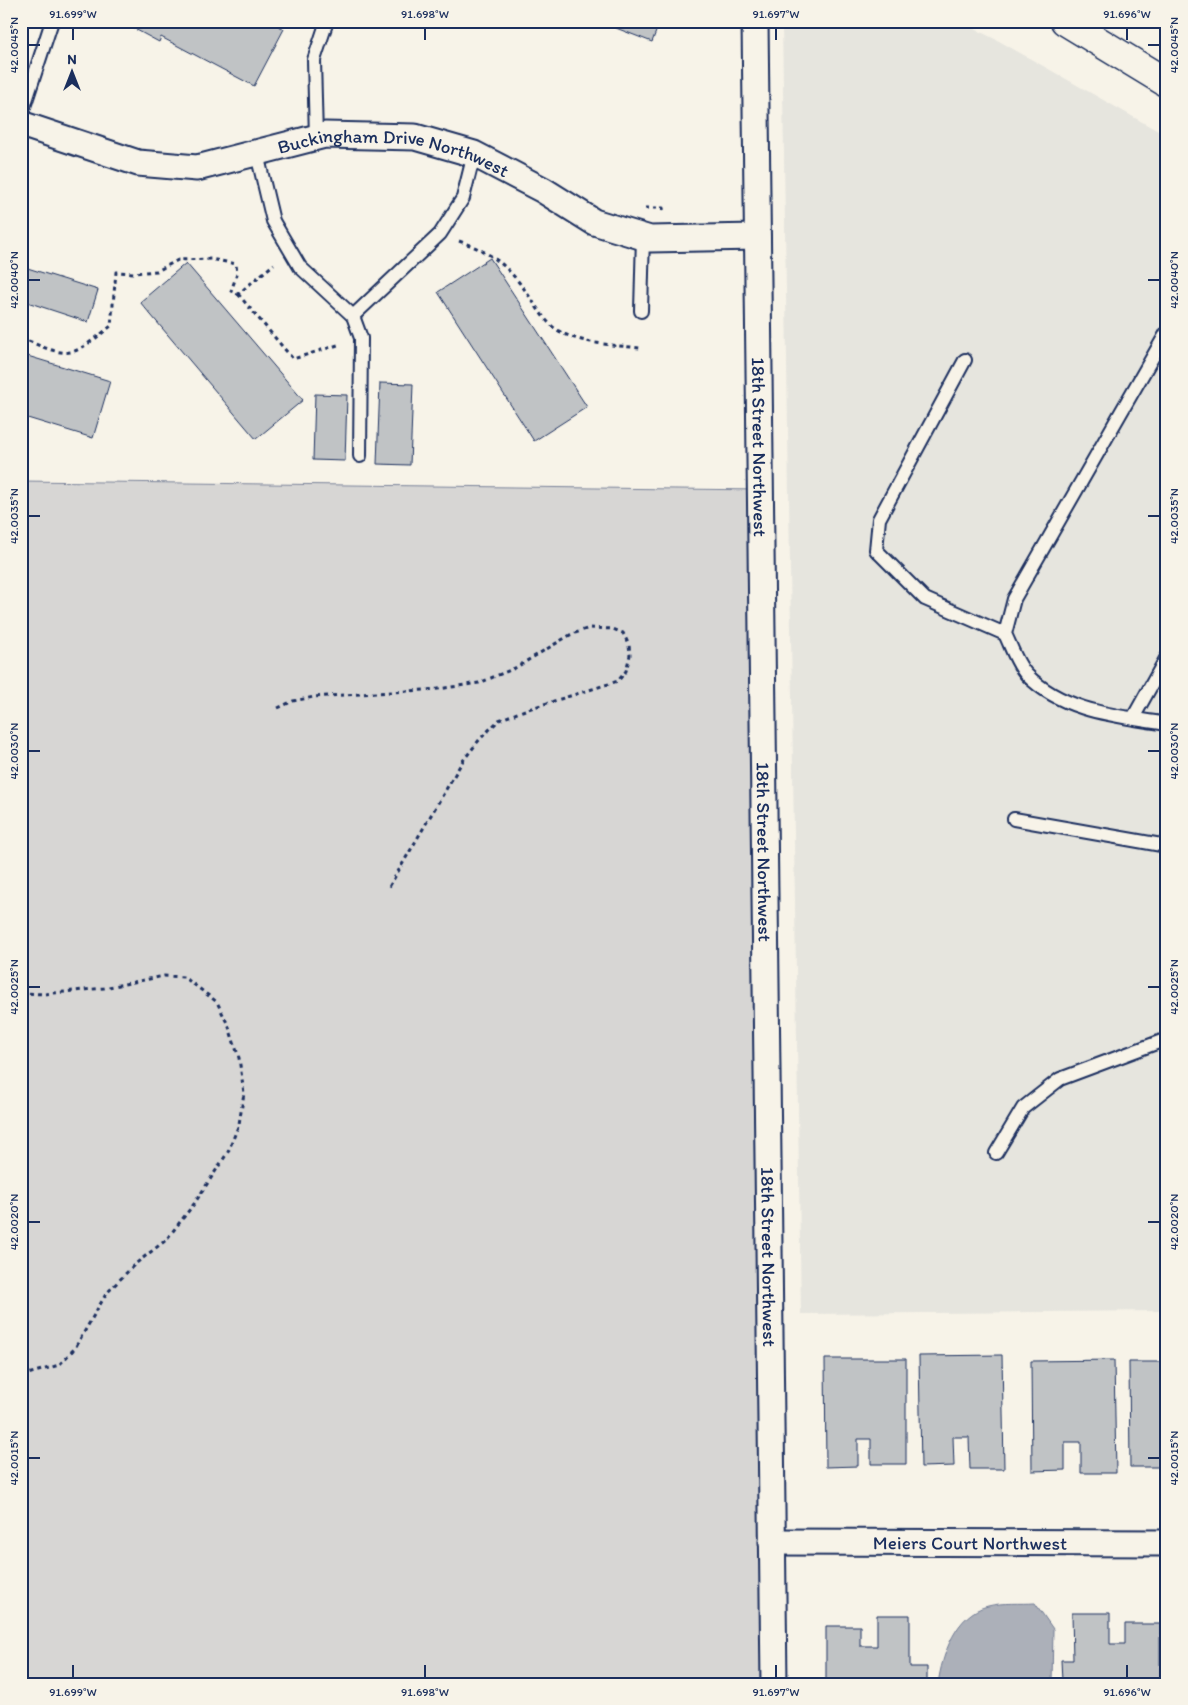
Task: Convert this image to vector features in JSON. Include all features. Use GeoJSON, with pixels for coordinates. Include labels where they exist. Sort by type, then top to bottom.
{"type":"FeatureCollection","features":[{"type":"Feature","properties":{"kind":"street","name":"18th Street Northwest"},"geometry":{"type":"LineString","coordinates":[[755,21],[774,1684]]}},
{"type":"Feature","properties":{"kind":"street"},"geometry":{"type":"LineString","coordinates":[[1065,21],[1167,83]]}},
{"type":"Feature","properties":{"kind":"street","name":"Buckingham Drive Northwest"},"geometry":{"type":"LineString","coordinates":[[21,124],[138,163],[197,168],[325,136],[415,137],[474,154],[543,190],[594,222],[650,239],[757,237]]}},
{"type":"Feature","properties":{"kind":"street","name":"Meiers Court Northwest"},"geometry":{"type":"LineString","coordinates":[[772,1542],[1167,1543]]}},
{"type":"Feature","properties":{"kind":"lane"},"geometry":{"type":"LineString","coordinates":[[21,116],[52,21]]}},
{"type":"Feature","properties":{"kind":"lane"},"geometry":{"type":"LineString","coordinates":[[316,138],[314,60],[327,21]]}},
{"type":"Feature","properties":{"kind":"lane"},"geometry":{"type":"LineString","coordinates":[[257,154],[274,221],[290,250],[300,267],[353,316],[361,338],[360,456]]}},
{"type":"Feature","properties":{"kind":"lane"},"geometry":{"type":"LineString","coordinates":[[353,316],[440,234],[463,198],[474,154]]}},
{"type":"Feature","properties":{"kind":"lane"},"geometry":{"type":"LineString","coordinates":[[641,311],[643,236]]}},
{"type":"Feature","properties":{"kind":"lane"},"geometry":{"type":"LineString","coordinates":[[1005,634],[1014,599],[1162,351],[1167,332]]}},
{"type":"Feature","properties":{"kind":"lane"},"geometry":{"type":"LineString","coordinates":[[965,360],[879,519],[876,550],[925,599],[1005,634],[1025,673],[1051,696],[1088,710],[1167,724]]}},
{"type":"Feature","properties":{"kind":"lane"},"geometry":{"type":"LineString","coordinates":[[1132,718],[1167,657]]}},
{"type":"Feature","properties":{"kind":"lane"},"geometry":{"type":"LineString","coordinates":[[1014,819],[1167,846]]}},
{"type":"Feature","properties":{"kind":"lane"},"geometry":{"type":"LineString","coordinates":[[996,1153],[1023,1108],[1060,1079],[1167,1039]]}},
{"type":"Feature","properties":{"kind":"path"},"geometry":{"type":"LineString","coordinates":[[1148,21],[1167,33]]}},
{"type":"Feature","properties":{"kind":"path"},"geometry":{"type":"LineString","coordinates":[[440,234],[485,250],[498,260],[522,285],[554,328],[587,342],[640,348]]}},
{"type":"Feature","properties":{"kind":"path"},"geometry":{"type":"LineString","coordinates":[[238,294],[290,250]]}},
{"type":"Feature","properties":{"kind":"path"},"geometry":{"type":"LineString","coordinates":[[21,338],[55,350],[71,352],[111,326],[116,272],[134,274],[157,271],[178,260],[211,259],[236,264],[237,274],[231,291],[238,294],[293,359],[361,338]]}},
{"type":"Feature","properties":{"kind":"path"},"geometry":{"type":"LineString","coordinates":[[278,708],[293,701],[314,697],[438,689],[479,683],[515,668],[570,635],[583,630],[589,628],[613,629],[623,633],[629,645],[630,656],[626,671],[618,681],[499,720],[480,739],[462,762],[389,887]]}},
{"type":"Feature","properties":{"kind":"path"},"geometry":{"type":"LineString","coordinates":[[21,993],[44,994],[104,988],[164,976],[184,977],[217,1002],[229,1027],[239,1058],[244,1093],[239,1124],[228,1152],[194,1204],[166,1240],[134,1265],[106,1294],[75,1348],[59,1365],[21,1376]]}},
{"type":"Feature","properties":{"kind":"shaded area"},"geometry":{"type":"Polygon","coordinates":[[[782,21],[959,21],[999,41],[1167,136],[1167,1311],[801,1314],[782,21]]]}},
{"type":"Feature","properties":{"kind":"shaded area"},"geometry":{"type":"Polygon","coordinates":[[[21,481],[760,490],[774,1684],[21,1684],[21,481]]]}},
{"type":"Feature","properties":{"kind":"shaded area"},"geometry":{"type":"Polygon","coordinates":[[[1035,1603],[1053,1629],[1052,1684],[938,1684],[947,1648],[959,1626],[967,1617],[977,1610],[988,1606],[1035,1603]]]}},
{"type":"Feature","properties":{"kind":"building"},"geometry":{"type":"Polygon","coordinates":[[[120,21],[270,21],[284,29],[254,86],[161,37],[159,42],[120,21]]]}},
{"type":"Feature","properties":{"kind":"building"},"geometry":{"type":"Polygon","coordinates":[[[598,21],[660,21],[652,42],[598,21]]]}},
{"type":"Feature","properties":{"kind":"building"},"geometry":{"type":"Polygon","coordinates":[[[490,258],[587,407],[534,441],[438,292],[490,258]]]}},
{"type":"Feature","properties":{"kind":"building"},"geometry":{"type":"Polygon","coordinates":[[[186,263],[303,400],[256,439],[140,302],[186,263]]]}},
{"type":"Feature","properties":{"kind":"building"},"geometry":{"type":"Polygon","coordinates":[[[21,266],[98,290],[88,322],[21,300],[21,266]]]}},
{"type":"Feature","properties":{"kind":"building"},"geometry":{"type":"Polygon","coordinates":[[[21,354],[110,381],[93,438],[21,416],[21,354]]]}},
{"type":"Feature","properties":{"kind":"building"},"geometry":{"type":"Polygon","coordinates":[[[380,383],[413,384],[410,465],[377,464],[380,383]]]}},
{"type":"Feature","properties":{"kind":"building"},"geometry":{"type":"Polygon","coordinates":[[[315,394],[347,395],[345,461],[313,460],[315,394]]]}},
{"type":"Feature","properties":{"kind":"building"},"geometry":{"type":"Polygon","coordinates":[[[1002,1355],[1004,1469],[970,1469],[969,1437],[953,1437],[954,1466],[921,1467],[919,1356],[1002,1355]]]}},
{"type":"Feature","properties":{"kind":"building"},"geometry":{"type":"Polygon","coordinates":[[[825,1359],[906,1359],[906,1464],[871,1464],[871,1439],[858,1439],[858,1466],[826,1467],[825,1359]]]}},
{"type":"Feature","properties":{"kind":"building"},"geometry":{"type":"Polygon","coordinates":[[[1114,1360],[1116,1473],[1081,1473],[1081,1442],[1065,1442],[1065,1470],[1032,1471],[1031,1361],[1114,1360]]]}},
{"type":"Feature","properties":{"kind":"building"},"geometry":{"type":"Polygon","coordinates":[[[1129,1362],[1167,1362],[1165,1467],[1130,1467],[1129,1362]]]}},
{"type":"Feature","properties":{"kind":"building"},"geometry":{"type":"Polygon","coordinates":[[[1072,1613],[1110,1613],[1110,1644],[1125,1644],[1125,1624],[1160,1624],[1160,1684],[1079,1684],[1079,1681],[1062,1681],[1061,1660],[1073,1660],[1072,1613]]]}},
{"type":"Feature","properties":{"kind":"building"},"geometry":{"type":"Polygon","coordinates":[[[877,1615],[910,1615],[910,1667],[927,1667],[927,1684],[826,1684],[826,1626],[860,1626],[860,1646],[877,1646],[877,1615]]]}}]}
